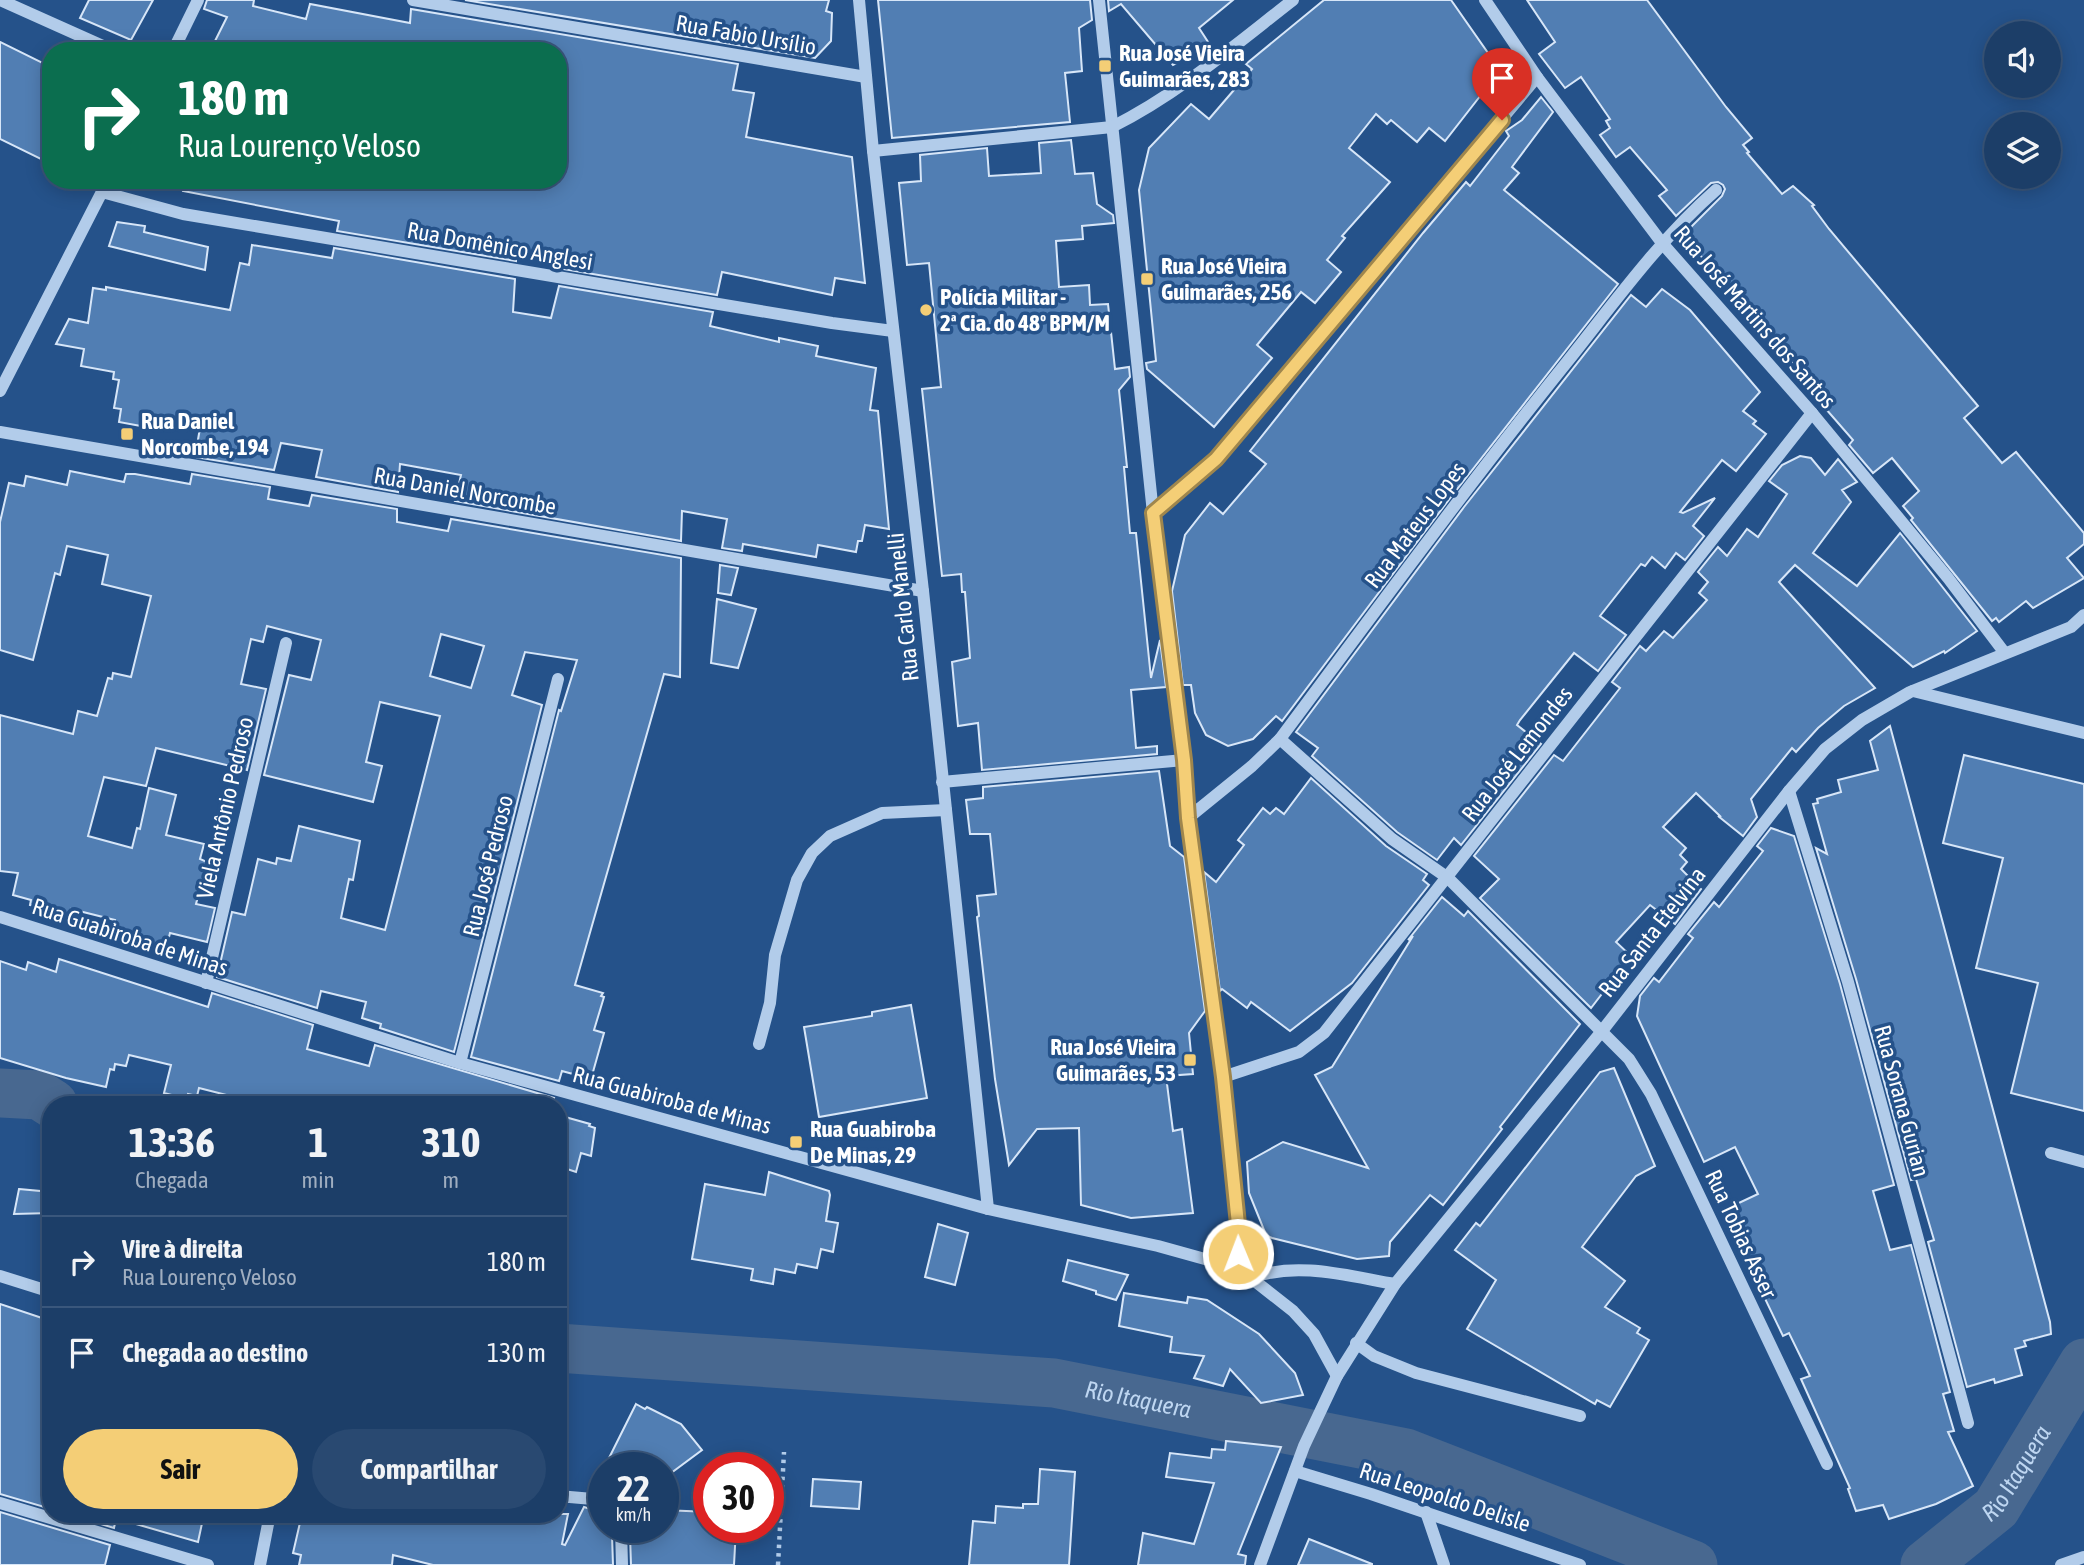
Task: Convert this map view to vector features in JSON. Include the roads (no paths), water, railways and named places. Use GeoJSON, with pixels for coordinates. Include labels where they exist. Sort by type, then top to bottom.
{"type":"FeatureCollection","features":[{"type":"Feature","properties":{"kind":"street"},"geometry":{"type":"LineString","coordinates":[[0,0],[94,42]]}},
{"type":"Feature","properties":{"kind":"street"},"geometry":{"type":"LineString","coordinates":[[177,42],[198,0]]}},
{"type":"Feature","properties":{"kind":"street","name":"Rua Fabio Ursílio"},"geometry":{"type":"LineString","coordinates":[[413,0],[866,76]]}},
{"type":"Feature","properties":{"kind":"street","name":"Rua Carlo Manelli"},"geometry":{"type":"LineString","coordinates":[[859,0],[988,1209]]}},
{"type":"Feature","properties":{"kind":"street"},"geometry":{"type":"LineString","coordinates":[[1099,0],[1153,513],[1184,760],[1188,818],[1223,1077],[1239,1234],[1234,1270]]}},
{"type":"Feature","properties":{"kind":"street"},"geometry":{"type":"LineString","coordinates":[[873,151],[1112,127],[1146,110],[1293,0]]}},
{"type":"Feature","properties":{"kind":"street","name":"Rua José Martins dos Santos"},"geometry":{"type":"LineString","coordinates":[[1485,0],[1537,77],[1662,243],[1812,413],[1948,578],[2004,652]]}},
{"type":"Feature","properties":{"kind":"street"},"geometry":{"type":"LineString","coordinates":[[1153,513],[1216,459],[1537,77]]}},
{"type":"Feature","properties":{"kind":"street"},"geometry":{"type":"LineString","coordinates":[[0,391],[103,189]]}},
{"type":"Feature","properties":{"kind":"street","name":"Rua Domênico Anglesi"},"geometry":{"type":"LineString","coordinates":[[113,189],[183,214],[893,331]]}},
{"type":"Feature","properties":{"kind":"street","name":"Rua Mateus Lopes"},"geometry":{"type":"LineString","coordinates":[[1188,818],[1252,766],[1280,739],[1540,395],[1662,243],[1684,218],[1716,190]]}},
{"type":"Feature","properties":{"kind":"street","name":"Rua José Lemondes"},"geometry":{"type":"LineString","coordinates":[[1223,1077],[1299,1052],[1324,1033],[1812,413]]}},
{"type":"Feature","properties":{"kind":"street","name":"Rua Daniel Norcombe"},"geometry":{"type":"LineString","coordinates":[[0,432],[923,591]]}},
{"type":"Feature","properties":{"kind":"street","name":"Rua Santa Etelvina"},"geometry":{"type":"LineString","coordinates":[[1260,1565],[1304,1446],[1337,1376],[1395,1284],[1602,1031],[1789,791],[1825,750],[1862,720],[1913,691],[2004,652],[2078,626],[2084,615]]}},
{"type":"Feature","properties":{"kind":"street","name":"Viela Antônio Pedroso"},"geometry":{"type":"LineString","coordinates":[[206,983],[286,643]]}},
{"type":"Feature","properties":{"kind":"street","name":"Rua José Pedroso"},"geometry":{"type":"LineString","coordinates":[[460,1063],[558,679]]}},
{"type":"Feature","properties":{"kind":"street"},"geometry":{"type":"LineString","coordinates":[[1913,691],[2084,733]]}},
{"type":"Feature","properties":{"kind":"street","name":"Rua Tobias Asser"},"geometry":{"type":"LineString","coordinates":[[1280,739],[1392,839],[1448,878],[1629,1059],[1651,1094],[1827,1464]]}},
{"type":"Feature","properties":{"kind":"street"},"geometry":{"type":"LineString","coordinates":[[942,782],[1184,760]]}},
{"type":"Feature","properties":{"kind":"street","name":"Rua Sorana Gurian"},"geometry":{"type":"LineString","coordinates":[[1789,791],[1848,982],[1968,1423]]}},
{"type":"Feature","properties":{"kind":"street"},"geometry":{"type":"LineString","coordinates":[[759,1044],[770,1003],[775,955],[797,880],[813,853],[830,836],[882,813],[946,810]]}},
{"type":"Feature","properties":{"kind":"street","name":"Rua Guabiroba de Minas"},"geometry":{"type":"LineString","coordinates":[[0,917],[460,1063],[988,1209],[1158,1246],[1234,1270],[1251,1278],[1279,1298],[1304,1322],[1337,1376]]}},
{"type":"Feature","properties":{"kind":"street"},"geometry":{"type":"LineString","coordinates":[[2051,1153],[2084,1162]]}},
{"type":"Feature","properties":{"kind":"street"},"geometry":{"type":"LineString","coordinates":[[1251,1278],[1269,1271],[1287,1269],[1395,1284]]}},
{"type":"Feature","properties":{"kind":"street"},"geometry":{"type":"LineString","coordinates":[[0,1276],[42,1289]]}},
{"type":"Feature","properties":{"kind":"street"},"geometry":{"type":"LineString","coordinates":[[1356,1343],[1384,1361],[1416,1373],[1580,1416]]}},
{"type":"Feature","properties":{"kind":"street","name":"Rua Leopoldo Delisle"},"geometry":{"type":"LineString","coordinates":[[1295,1471],[1580,1565]]}},
{"type":"Feature","properties":{"kind":"street"},"geometry":{"type":"LineString","coordinates":[[567,1497],[588,1499]]}},
{"type":"Feature","properties":{"kind":"street"},"geometry":{"type":"LineString","coordinates":[[0,1503],[42,1516]]}},
{"type":"Feature","properties":{"kind":"street"},"geometry":{"type":"LineString","coordinates":[[1426,1512],[1444,1565]]}},
{"type":"Feature","properties":{"kind":"street"},"geometry":{"type":"LineString","coordinates":[[67,1523],[208,1565]]}},
{"type":"Feature","properties":{"kind":"street"},"geometry":{"type":"LineString","coordinates":[[260,1565],[268,1523]]}},
{"type":"Feature","properties":{"kind":"street"},"geometry":{"type":"LineString","coordinates":[[621,1543],[622,1565]]}},
{"type":"Feature","properties":{"kind":"street"},"geometry":{"type":"LineString","coordinates":[[2061,1565],[2084,1557]]}},
{"type":"Feature","properties":{"kind":"waterway","name":"Rio Itaquera"},"geometry":{"type":"LineString","coordinates":[[0,1093],[42,1097]]}},
{"type":"Feature","properties":{"kind":"waterway","name":"Rio Itaquera"},"geometry":{"type":"LineString","coordinates":[[567,1349],[1054,1383],[1406,1453],[1693,1565]]}},
{"type":"Feature","properties":{"kind":"waterway","name":"Rio Itaquera"},"geometry":{"type":"LineString","coordinates":[[1925,1565],[1996,1508],[2084,1363]]}},
{"type":"Feature","properties":{"kind":"place","name":"Rua José Vieira Guimarães, 283"},"geometry":{"type":"Point","coordinates":[1105,66]}},
{"type":"Feature","properties":{"kind":"place","name":"Rua José Vieira Guimarães, 256"},"geometry":{"type":"Point","coordinates":[1147,279]}},
{"type":"Feature","properties":{"kind":"place","name":"Polícia Militar - 2ª Cia. do 48º BPM/M"},"geometry":{"type":"Point","coordinates":[926,310]}},
{"type":"Feature","properties":{"kind":"place","name":"Rua Daniel Norcombe, 194"},"geometry":{"type":"Point","coordinates":[127,434]}},
{"type":"Feature","properties":{"kind":"place","name":"Rua José Vieira Guimarães, 53"},"geometry":{"type":"Point","coordinates":[1190,1060]}},
{"type":"Feature","properties":{"kind":"place","name":"Rua Guabiroba De Minas, 29"},"geometry":{"type":"Point","coordinates":[796,1142]}}]}
